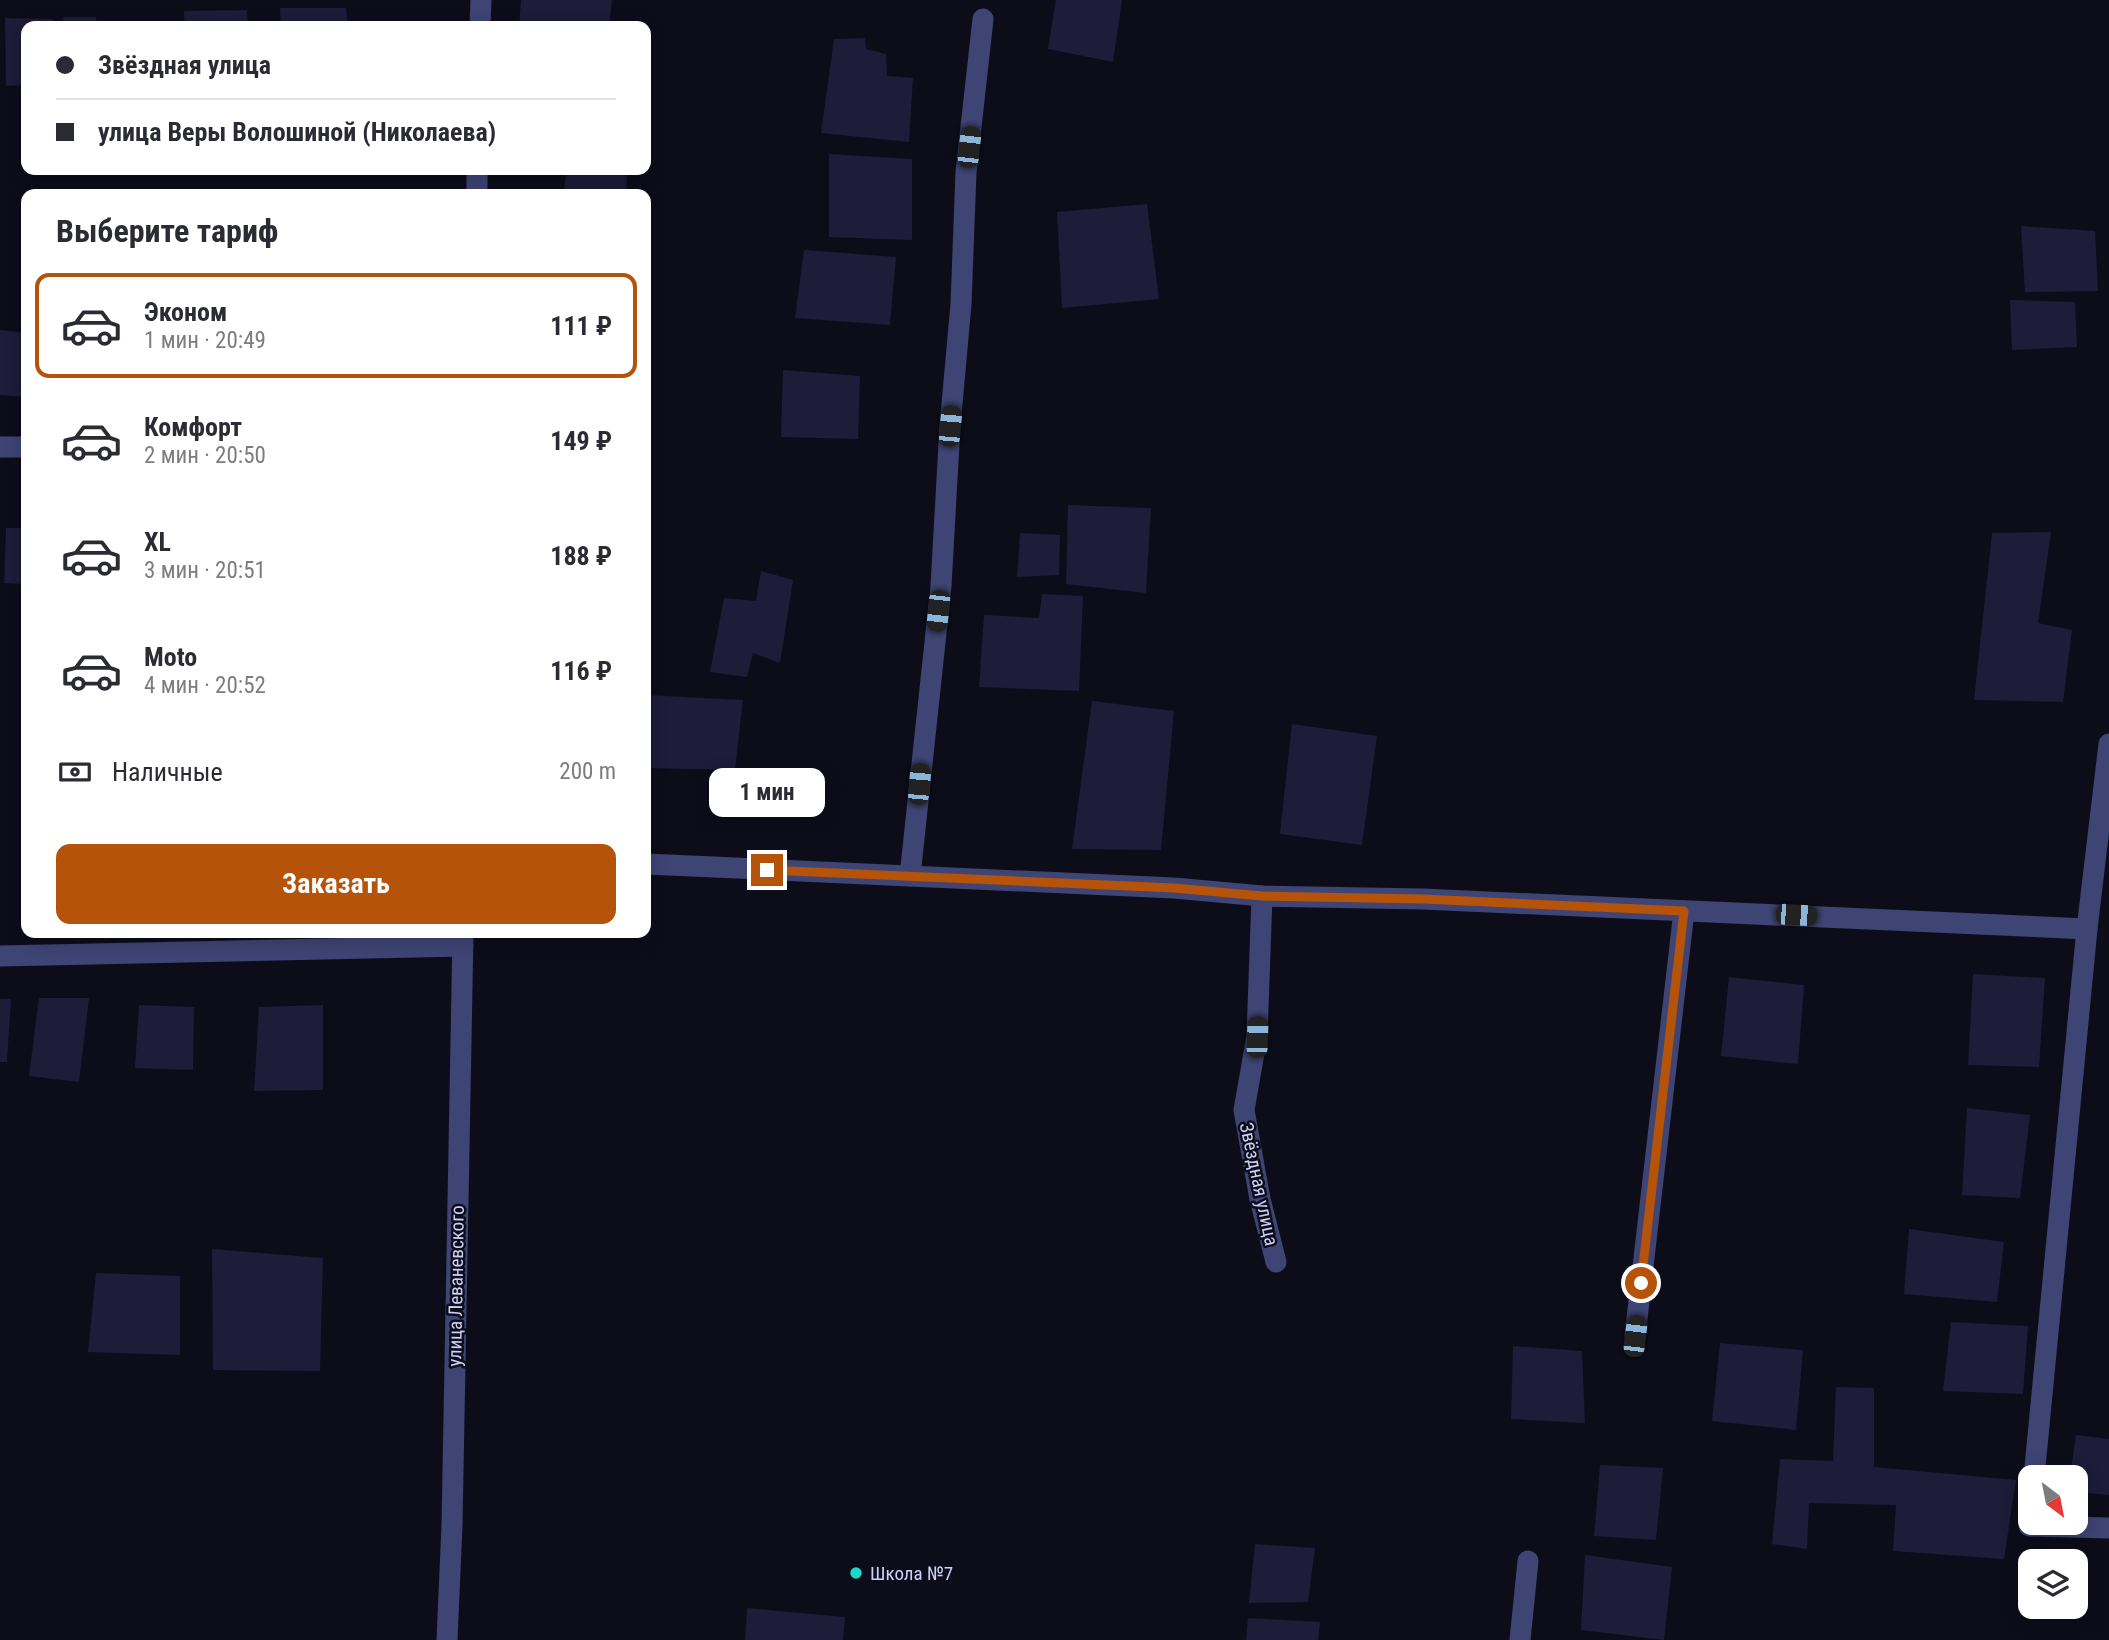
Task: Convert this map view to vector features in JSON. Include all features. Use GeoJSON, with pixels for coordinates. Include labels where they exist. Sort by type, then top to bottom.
{"type":"FeatureCollection","features":[{"type":"Feature","properties":{"kind":"street"},"geometry":{"type":"LineString","coordinates":[[480,21],[481,0]]}},
{"type":"Feature","properties":{"kind":"street"},"geometry":{"type":"LineString","coordinates":[[911,876],[941,586],[950,426],[961,304],[966,172],[983,19]]}},
{"type":"Feature","properties":{"kind":"street"},"geometry":{"type":"LineString","coordinates":[[0,447],[21,447]]}},
{"type":"Feature","properties":{"kind":"street"},"geometry":{"type":"LineString","coordinates":[[2035,1465],[2087,929],[2109,744]]}},
{"type":"Feature","properties":{"kind":"street"},"geometry":{"type":"LineString","coordinates":[[651,864],[1174,888],[1262,896],[1423,899],[2087,929]]}},
{"type":"Feature","properties":{"kind":"street","name":"Звёздная улица"},"geometry":{"type":"LineString","coordinates":[[1262,896],[1257,1037],[1244,1110],[1260,1199],[1276,1262]]}},
{"type":"Feature","properties":{"kind":"street"},"geometry":{"type":"LineString","coordinates":[[1635,1336],[1684,911]]}},
{"type":"Feature","properties":{"kind":"street"},"geometry":{"type":"LineString","coordinates":[[0,956],[463,939]]}},
{"type":"Feature","properties":{"kind":"street","name":"улица Леваневского"},"geometry":{"type":"LineString","coordinates":[[447,1640],[463,939]]}},
{"type":"Feature","properties":{"kind":"street"},"geometry":{"type":"LineString","coordinates":[[2088,1527],[2109,1528]]}},
{"type":"Feature","properties":{"kind":"street"},"geometry":{"type":"LineString","coordinates":[[1520,1640],[1528,1561]]}},
{"type":"Feature","properties":{"kind":"building"},"geometry":{"type":"Polygon","coordinates":[[[521,0],[612,0],[610,21],[519,21],[521,0]]]}},
{"type":"Feature","properties":{"kind":"building"},"geometry":{"type":"Polygon","coordinates":[[[1056,0],[1122,0],[1113,62],[1048,49],[1056,0]]]}},
{"type":"Feature","properties":{"kind":"building"},"geometry":{"type":"Polygon","coordinates":[[[280,8],[346,8],[347,21],[281,21],[280,8]]]}},
{"type":"Feature","properties":{"kind":"building"},"geometry":{"type":"Polygon","coordinates":[[[247,10],[248,21],[185,21],[184,11],[247,10]]]}},
{"type":"Feature","properties":{"kind":"building"},"geometry":{"type":"Polygon","coordinates":[[[63,17],[96,17],[96,21],[63,21],[63,17]]]}},
{"type":"Feature","properties":{"kind":"building"},"geometry":{"type":"Polygon","coordinates":[[[5,18],[53,19],[21,21],[21,85],[6,86],[5,18]]]}},
{"type":"Feature","properties":{"kind":"building"},"geometry":{"type":"Polygon","coordinates":[[[865,38],[866,49],[886,54],[887,76],[913,78],[909,142],[821,133],[834,39],[865,38]]]}},
{"type":"Feature","properties":{"kind":"building"},"geometry":{"type":"Polygon","coordinates":[[[829,154],[912,159],[912,240],[829,237],[829,154]]]}},
{"type":"Feature","properties":{"kind":"building"},"geometry":{"type":"Polygon","coordinates":[[[566,175],[627,175],[626,189],[564,189],[566,175]]]}},
{"type":"Feature","properties":{"kind":"building"},"geometry":{"type":"Polygon","coordinates":[[[1147,204],[1159,299],[1062,308],[1057,212],[1147,204]]]}},
{"type":"Feature","properties":{"kind":"building"},"geometry":{"type":"Polygon","coordinates":[[[2021,226],[2095,231],[2098,291],[2025,292],[2021,226]]]}},
{"type":"Feature","properties":{"kind":"building"},"geometry":{"type":"Polygon","coordinates":[[[804,250],[896,257],[890,325],[795,318],[804,250]]]}},
{"type":"Feature","properties":{"kind":"building"},"geometry":{"type":"Polygon","coordinates":[[[2010,300],[2075,302],[2077,347],[2012,350],[2010,300]]]}},
{"type":"Feature","properties":{"kind":"building"},"geometry":{"type":"Polygon","coordinates":[[[0,330],[21,332],[21,397],[0,395],[0,330]]]}},
{"type":"Feature","properties":{"kind":"building"},"geometry":{"type":"Polygon","coordinates":[[[783,370],[860,376],[858,439],[781,437],[783,370]]]}},
{"type":"Feature","properties":{"kind":"building"},"geometry":{"type":"Polygon","coordinates":[[[1068,505],[1151,508],[1146,593],[1066,584],[1068,505]]]}},
{"type":"Feature","properties":{"kind":"building"},"geometry":{"type":"Polygon","coordinates":[[[6,528],[21,528],[21,584],[4,583],[6,528]]]}},
{"type":"Feature","properties":{"kind":"building"},"geometry":{"type":"Polygon","coordinates":[[[2051,532],[2038,623],[2072,630],[2063,702],[1974,700],[1992,533],[2051,532]]]}},
{"type":"Feature","properties":{"kind":"building"},"geometry":{"type":"Polygon","coordinates":[[[1020,533],[1060,535],[1059,575],[1017,577],[1020,533]]]}},
{"type":"Feature","properties":{"kind":"building"},"geometry":{"type":"Polygon","coordinates":[[[761,571],[793,580],[780,663],[753,653],[747,677],[710,672],[724,598],[756,601],[761,571]]]}},
{"type":"Feature","properties":{"kind":"building"},"geometry":{"type":"Polygon","coordinates":[[[1042,594],[1083,596],[1079,691],[979,687],[984,615],[1039,618],[1042,594]]]}},
{"type":"Feature","properties":{"kind":"building"},"geometry":{"type":"Polygon","coordinates":[[[651,695],[743,700],[735,770],[651,768],[651,695]]]}},
{"type":"Feature","properties":{"kind":"building"},"geometry":{"type":"Polygon","coordinates":[[[1092,701],[1174,711],[1161,850],[1072,849],[1092,701]]]}},
{"type":"Feature","properties":{"kind":"building"},"geometry":{"type":"Polygon","coordinates":[[[1292,724],[1377,736],[1362,845],[1280,834],[1292,724]]]}},
{"type":"Feature","properties":{"kind":"building"},"geometry":{"type":"Polygon","coordinates":[[[1973,974],[2045,978],[2039,1067],[1968,1065],[1973,974]]]}},
{"type":"Feature","properties":{"kind":"building"},"geometry":{"type":"Polygon","coordinates":[[[1729,977],[1804,985],[1798,1064],[1721,1056],[1729,977]]]}},
{"type":"Feature","properties":{"kind":"building"},"geometry":{"type":"Polygon","coordinates":[[[39,998],[89,998],[79,1082],[29,1076],[39,998]]]}},
{"type":"Feature","properties":{"kind":"building"},"geometry":{"type":"Polygon","coordinates":[[[0,999],[11,999],[7,1062],[0,1062],[0,999]]]}},
{"type":"Feature","properties":{"kind":"building"},"geometry":{"type":"Polygon","coordinates":[[[139,1005],[194,1007],[193,1070],[135,1068],[139,1005]]]}},
{"type":"Feature","properties":{"kind":"building"},"geometry":{"type":"Polygon","coordinates":[[[323,1005],[323,1090],[254,1091],[259,1007],[323,1005]]]}},
{"type":"Feature","properties":{"kind":"building"},"geometry":{"type":"Polygon","coordinates":[[[1967,1108],[2030,1115],[2020,1198],[1962,1195],[1967,1108]]]}},
{"type":"Feature","properties":{"kind":"building"},"geometry":{"type":"Polygon","coordinates":[[[1909,1229],[2004,1242],[1997,1302],[1904,1294],[1909,1229]]]}},
{"type":"Feature","properties":{"kind":"building"},"geometry":{"type":"Polygon","coordinates":[[[212,1249],[323,1258],[320,1371],[213,1370],[212,1249]]]}},
{"type":"Feature","properties":{"kind":"building"},"geometry":{"type":"Polygon","coordinates":[[[96,1273],[180,1276],[180,1355],[88,1352],[96,1273]]]}},
{"type":"Feature","properties":{"kind":"building"},"geometry":{"type":"Polygon","coordinates":[[[1951,1322],[2028,1326],[2023,1394],[1943,1391],[1951,1322]]]}},
{"type":"Feature","properties":{"kind":"building"},"geometry":{"type":"Polygon","coordinates":[[[1720,1343],[1803,1350],[1796,1430],[1712,1421],[1720,1343]]]}},
{"type":"Feature","properties":{"kind":"building"},"geometry":{"type":"Polygon","coordinates":[[[1513,1346],[1582,1351],[1585,1423],[1511,1419],[1513,1346]]]}},
{"type":"Feature","properties":{"kind":"building"},"geometry":{"type":"Polygon","coordinates":[[[1836,1387],[1874,1388],[1874,1467],[2016,1480],[2004,1559],[1893,1551],[1896,1505],[1809,1503],[1807,1549],[1772,1544],[1780,1459],[1833,1461],[1836,1387]]]}},
{"type":"Feature","properties":{"kind":"building"},"geometry":{"type":"Polygon","coordinates":[[[2076,1435],[2109,1439],[2109,1495],[2088,1493],[2088,1465],[2072,1465],[2076,1435]]]}},
{"type":"Feature","properties":{"kind":"building"},"geometry":{"type":"Polygon","coordinates":[[[1600,1465],[1663,1468],[1656,1540],[1594,1536],[1600,1465]]]}},
{"type":"Feature","properties":{"kind":"building"},"geometry":{"type":"Polygon","coordinates":[[[1255,1544],[1315,1548],[1308,1602],[1249,1603],[1255,1544]]]}},
{"type":"Feature","properties":{"kind":"building"},"geometry":{"type":"Polygon","coordinates":[[[1585,1555],[1672,1567],[1664,1640],[1581,1630],[1585,1555]]]}},
{"type":"Feature","properties":{"kind":"building"},"geometry":{"type":"Polygon","coordinates":[[[747,1608],[845,1617],[843,1640],[745,1640],[747,1608]]]}},
{"type":"Feature","properties":{"kind":"building"},"geometry":{"type":"Polygon","coordinates":[[[1248,1618],[1320,1622],[1318,1640],[1246,1640],[1248,1618]]]}},
{"type":"Feature","properties":{"kind":"place","name":"Школа №7"},"geometry":{"type":"Point","coordinates":[856,1573]}},
{"type":"Feature","properties":{"kind":"route"},"geometry":{"type":"LineString","coordinates":[[767,870],[1174,888],[1262,896],[1423,899],[1684,911],[1641,1283]]}}]}
